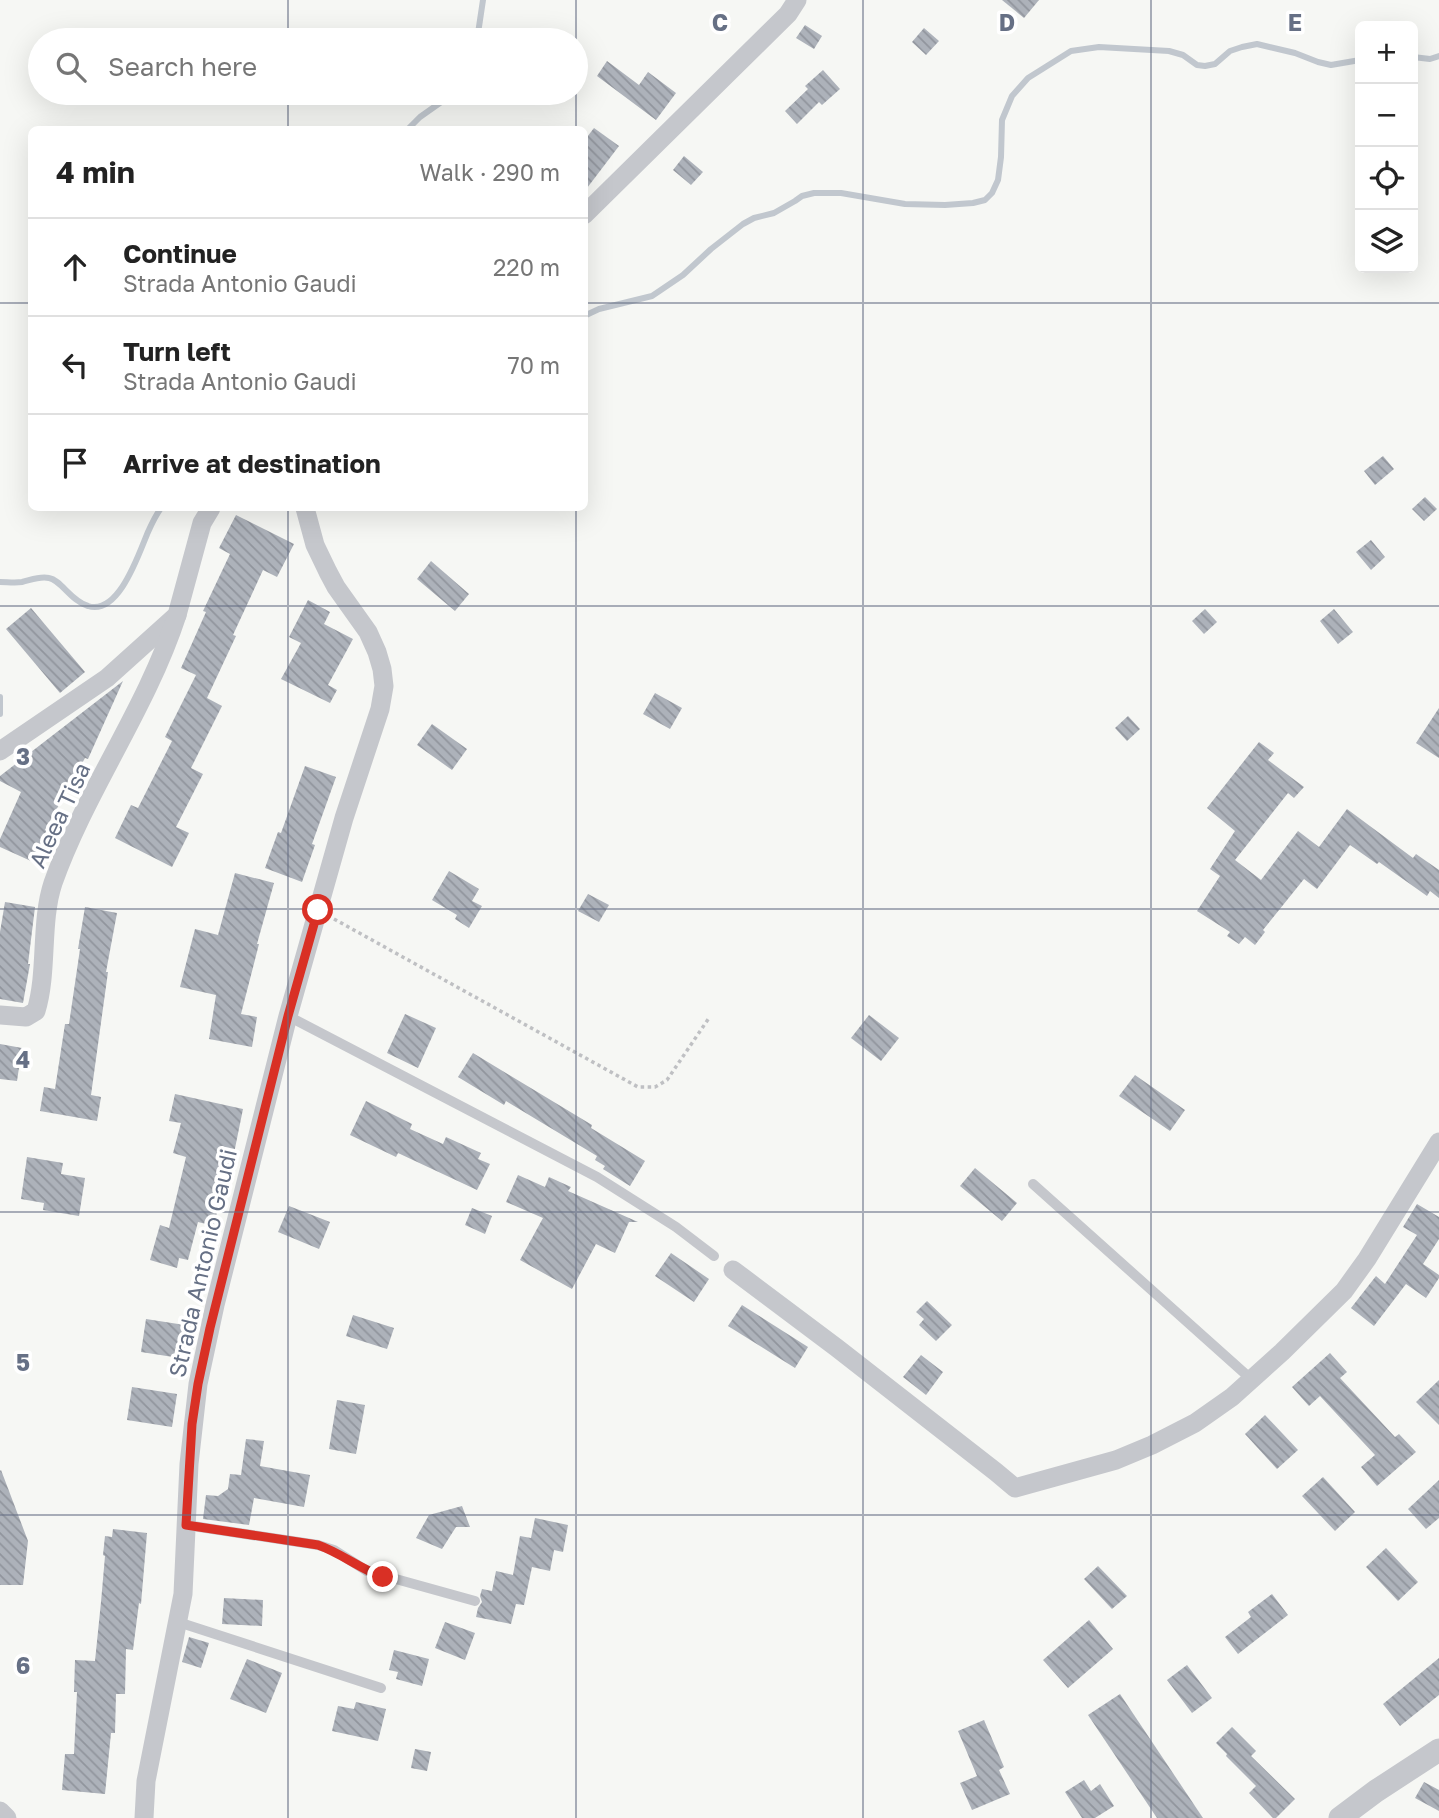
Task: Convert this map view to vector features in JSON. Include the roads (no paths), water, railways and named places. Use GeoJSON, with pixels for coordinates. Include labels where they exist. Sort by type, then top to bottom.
{"type":"FeatureCollection","features":[{"type":"Feature","properties":{"kind":"street"},"geometry":{"type":"LineString","coordinates":[[588,211],[788,14],[797,0]]}},
{"type":"Feature","properties":{"kind":"street"},"geometry":{"type":"LineString","coordinates":[[0,751],[107,678],[177,615],[202,523],[209,511]]}},
{"type":"Feature","properties":{"kind":"street","name":"Strada Antonio Gaudi"},"geometry":{"type":"LineString","coordinates":[[144,1818],[146,1781],[178,1622],[184,1575],[189,1464],[198,1384],[217,1297],[288,1016],[344,818],[380,709],[384,687],[377,652],[368,632],[328,572],[315,545],[306,511]]}},
{"type":"Feature","properties":{"kind":"street","name":"Aleea Tisa"},"geometry":{"type":"LineString","coordinates":[[0,1015],[26,1017],[36,1011],[52,887],[68,846],[167,647],[177,615]]}},
{"type":"Feature","properties":{"kind":"street"},"geometry":{"type":"LineString","coordinates":[[733,1270],[1015,1488],[1116,1460],[1152,1445],[1195,1423],[1232,1397],[1344,1292],[1439,1142]]}},
{"type":"Feature","properties":{"kind":"street"},"geometry":{"type":"LineString","coordinates":[[1340,1818],[1439,1750]]}},
{"type":"Feature","properties":{"kind":"street"},"geometry":{"type":"LineString","coordinates":[[0,1811],[7,1818]]}},
{"type":"Feature","properties":{"kind":"lane"},"geometry":{"type":"LineString","coordinates":[[288,1016],[597,1177],[676,1227],[714,1256]]}},
{"type":"Feature","properties":{"kind":"lane"},"geometry":{"type":"LineString","coordinates":[[1033,1184],[1251,1379]]}},
{"type":"Feature","properties":{"kind":"lane"},"geometry":{"type":"LineString","coordinates":[[186,1525],[318,1545],[334,1550],[367,1571],[475,1601]]}},
{"type":"Feature","properties":{"kind":"lane"},"geometry":{"type":"LineString","coordinates":[[178,1622],[381,1688]]}},
{"type":"Feature","properties":{"kind":"waterway"},"geometry":{"type":"LineString","coordinates":[[479,28],[483,0]]}},
{"type":"Feature","properties":{"kind":"waterway"},"geometry":{"type":"LineString","coordinates":[[588,314],[652,296],[683,275],[743,224],[774,213],[802,196],[841,193],[905,204],[945,205],[985,200],[998,180],[1002,120],[1012,96],[1028,78],[1071,51],[1099,47],[1169,51],[1183,55],[1197,65],[1205,66],[1215,64],[1230,51],[1257,44],[1331,65],[1355,61]]}},
{"type":"Feature","properties":{"kind":"waterway"},"geometry":{"type":"LineString","coordinates":[[1418,58],[1430,59],[1439,56]]}},
{"type":"Feature","properties":{"kind":"waterway"},"geometry":{"type":"LineString","coordinates":[[411,126],[437,105]]}},
{"type":"Feature","properties":{"kind":"waterway"},"geometry":{"type":"LineString","coordinates":[[0,582],[49,578],[82,603],[99,607],[109,602],[126,581],[159,511]]}},
{"type":"Feature","properties":{"kind":"waterway"},"geometry":{"type":"LineString","coordinates":[[0,697],[0,714]]}}]}
